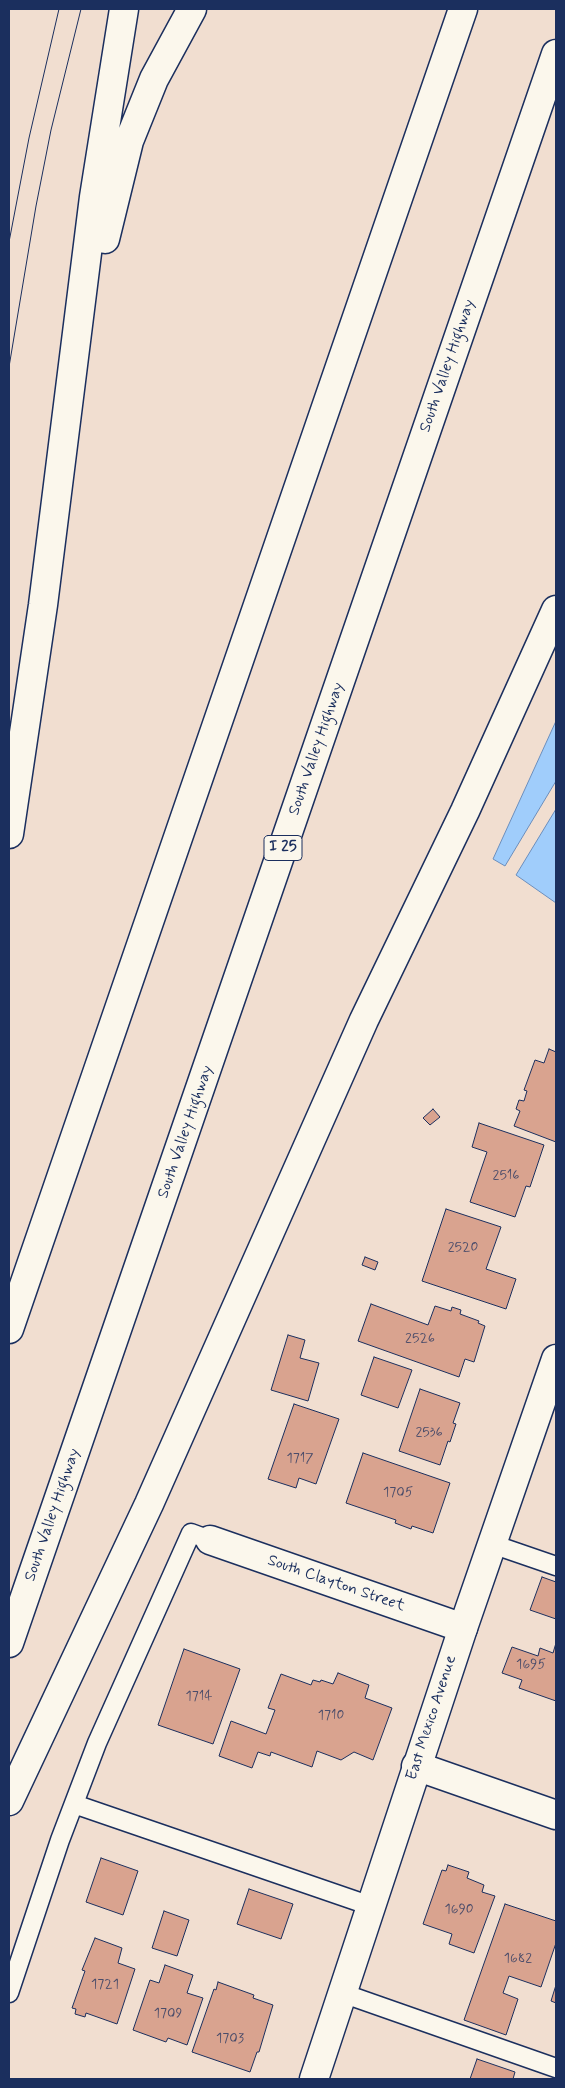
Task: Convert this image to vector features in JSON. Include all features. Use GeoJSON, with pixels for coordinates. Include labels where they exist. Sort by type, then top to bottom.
{"type":"FeatureCollection","features":[{"type":"Feature","properties":{"kind":"main road"},"geometry":{"type":"LineString","coordinates":[[43,606],[94,197],[124,9]]}},
{"type":"Feature","properties":{"kind":"main road"},"geometry":{"type":"LineString","coordinates":[[9,834],[43,606],[94,303],[113,203],[129,141],[140,111],[158,71],[192,9]]}},
{"type":"Feature","properties":{"kind":"main road"},"geometry":{"type":"LineString","coordinates":[[9,1329],[463,9]]}},
{"type":"Feature","properties":{"kind":"main road","name":"South Valley Highway"},"geometry":{"type":"LineString","coordinates":[[9,1643],[556,54]]}},
{"type":"Feature","properties":{"kind":"main road"},"geometry":{"type":"LineString","coordinates":[[9,1801],[149,1504],[364,1020],[464,811],[556,610]]}},
{"type":"Feature","properties":{"kind":"main road","name":"East Mexico Avenue"},"geometry":{"type":"LineString","coordinates":[[314,2079],[462,1628],[556,1359]]}},
{"type":"Feature","properties":{"kind":"main road","name":"South Clayton Street"},"geometry":{"type":"LineString","coordinates":[[210,1540],[462,1628]]}},
{"type":"Feature","properties":{"kind":"main road"},"geometry":{"type":"LineString","coordinates":[[416,1766],[556,1815]]}},
{"type":"Feature","properties":{"kind":"lane"},"geometry":{"type":"LineString","coordinates":[[9,1993],[60,1840],[96,1743],[190,1533],[210,1540]]}},
{"type":"Feature","properties":{"kind":"lane"},"geometry":{"type":"LineString","coordinates":[[492,1544],[556,1566]]}},
{"type":"Feature","properties":{"kind":"lane"},"geometry":{"type":"LineString","coordinates":[[74,1804],[371,1906]]}},
{"type":"Feature","properties":{"kind":"lane"},"geometry":{"type":"LineString","coordinates":[[342,1993],[556,2068]]}},
{"type":"Feature","properties":{"kind":"water"},"geometry":{"type":"Polygon","coordinates":[[[556,721],[556,781],[505,866],[493,859],[556,721]]]}},
{"type":"Feature","properties":{"kind":"water"},"geometry":{"type":"Polygon","coordinates":[[[556,809],[556,903],[516,875],[556,809]]]}},
{"type":"Feature","properties":{"kind":"building"},"geometry":{"type":"Polygon","coordinates":[[[549,1049],[556,1052],[556,1142],[514,1126],[520,1111],[516,1109],[519,1100],[524,1101],[527,1091],[524,1090],[535,1060],[544,1063],[549,1049]]]}},
{"type":"Feature","properties":{"kind":"building"},"geometry":{"type":"Polygon","coordinates":[[[433,1109],[440,1117],[430,1125],[423,1118],[433,1109]]]}},
{"type":"Feature","properties":{"kind":"building"},"geometry":{"type":"Polygon","coordinates":[[[479,1123],[544,1145],[530,1187],[526,1186],[515,1217],[470,1202],[487,1152],[472,1147],[479,1123]]]}},
{"type":"Feature","properties":{"kind":"building"},"geometry":{"type":"Polygon","coordinates":[[[446,1209],[501,1227],[486,1269],[516,1279],[506,1309],[422,1281],[446,1209]]]}},
{"type":"Feature","properties":{"kind":"building"},"geometry":{"type":"Polygon","coordinates":[[[365,1257],[378,1262],[375,1270],[362,1265],[365,1257]]]}},
{"type":"Feature","properties":{"kind":"building"},"geometry":{"type":"Polygon","coordinates":[[[371,1304],[428,1325],[435,1306],[451,1311],[452,1307],[461,1310],[460,1314],[479,1321],[478,1323],[485,1326],[474,1362],[465,1359],[459,1377],[358,1341],[371,1304]]]}},
{"type":"Feature","properties":{"kind":"building"},"geometry":{"type":"Polygon","coordinates":[[[288,1335],[305,1340],[300,1358],[319,1363],[308,1401],[271,1390],[288,1335]]]}},
{"type":"Feature","properties":{"kind":"building"},"geometry":{"type":"Polygon","coordinates":[[[374,1357],[412,1370],[398,1408],[361,1395],[374,1357]]]}},
{"type":"Feature","properties":{"kind":"building"},"geometry":{"type":"Polygon","coordinates":[[[420,1389],[460,1403],[453,1423],[456,1424],[440,1465],[399,1451],[420,1389]]]}},
{"type":"Feature","properties":{"kind":"building"},"geometry":{"type":"Polygon","coordinates":[[[294,1404],[339,1419],[316,1484],[299,1478],[296,1488],[268,1479],[294,1404]]]}},
{"type":"Feature","properties":{"kind":"building"},"geometry":{"type":"Polygon","coordinates":[[[363,1453],[450,1483],[433,1533],[412,1526],[411,1529],[395,1523],[396,1520],[346,1503],[363,1453]]]}},
{"type":"Feature","properties":{"kind":"building"},"geometry":{"type":"Polygon","coordinates":[[[542,1577],[556,1582],[556,1619],[530,1610],[542,1577]]]}},
{"type":"Feature","properties":{"kind":"building"},"geometry":{"type":"Polygon","coordinates":[[[556,1643],[556,1701],[519,1688],[522,1680],[502,1673],[512,1647],[538,1656],[540,1648],[553,1653],[556,1643]]]}},
{"type":"Feature","properties":{"kind":"building"},"geometry":{"type":"Polygon","coordinates":[[[184,1649],[240,1669],[213,1744],[158,1725],[184,1649]]]}},
{"type":"Feature","properties":{"kind":"building"},"geometry":{"type":"Polygon","coordinates":[[[338,1673],[369,1685],[365,1698],[392,1708],[373,1760],[354,1752],[341,1760],[317,1751],[312,1767],[271,1752],[270,1756],[258,1752],[252,1768],[219,1756],[231,1721],[266,1734],[275,1710],[268,1708],[281,1674],[311,1685],[313,1680],[320,1682],[321,1680],[333,1684],[338,1673]]]}},
{"type":"Feature","properties":{"kind":"building"},"geometry":{"type":"Polygon","coordinates":[[[101,1858],[138,1871],[123,1915],[86,1902],[101,1858]]]}},
{"type":"Feature","properties":{"kind":"building"},"geometry":{"type":"Polygon","coordinates":[[[448,1865],[469,1872],[467,1878],[484,1885],[482,1892],[495,1896],[474,1953],[449,1944],[452,1934],[423,1924],[442,1870],[446,1871],[448,1865]]]}},
{"type":"Feature","properties":{"kind":"building"},"geometry":{"type":"Polygon","coordinates":[[[249,1889],[293,1904],[281,1939],[237,1924],[249,1889]]]}},
{"type":"Feature","properties":{"kind":"building"},"geometry":{"type":"Polygon","coordinates":[[[505,1904],[556,1921],[556,1943],[541,1987],[509,1976],[503,1993],[518,1999],[506,2035],[464,2020],[505,1904]]]}},
{"type":"Feature","properties":{"kind":"building"},"geometry":{"type":"Polygon","coordinates":[[[164,1911],[189,1920],[177,1956],[152,1948],[164,1911]]]}},
{"type":"Feature","properties":{"kind":"building"},"geometry":{"type":"Polygon","coordinates":[[[95,1938],[122,1948],[118,1963],[135,1969],[117,2024],[86,2013],[85,2017],[75,2014],[76,2009],[72,2008],[85,1971],[82,1970],[95,1938]]]}},
{"type":"Feature","properties":{"kind":"building"},"geometry":{"type":"Polygon","coordinates":[[[165,1965],[193,1975],[187,1993],[203,1998],[187,2045],[168,2038],[166,2042],[133,2030],[150,1980],[159,1983],[165,1965]]]}},
{"type":"Feature","properties":{"kind":"building"},"geometry":{"type":"Polygon","coordinates":[[[218,1982],[254,1995],[253,1998],[273,2005],[259,2052],[257,2052],[250,2072],[192,2052],[218,1982]]]}},
{"type":"Feature","properties":{"kind":"building"},"geometry":{"type":"Polygon","coordinates":[[[556,1985],[556,2003],[551,2001],[556,1985]]]}},
{"type":"Feature","properties":{"kind":"building"},"geometry":{"type":"Polygon","coordinates":[[[477,2059],[515,2072],[513,2079],[470,2079],[477,2059]]]}},
{"type":"Feature","properties":{"kind":"tram line"},"geometry":{"type":"LineString","coordinates":[[9,242],[29,138],[59,9]]}},
{"type":"Feature","properties":{"kind":"tram line"},"geometry":{"type":"LineString","coordinates":[[9,367],[36,206],[51,130],[81,9]]}}]}
